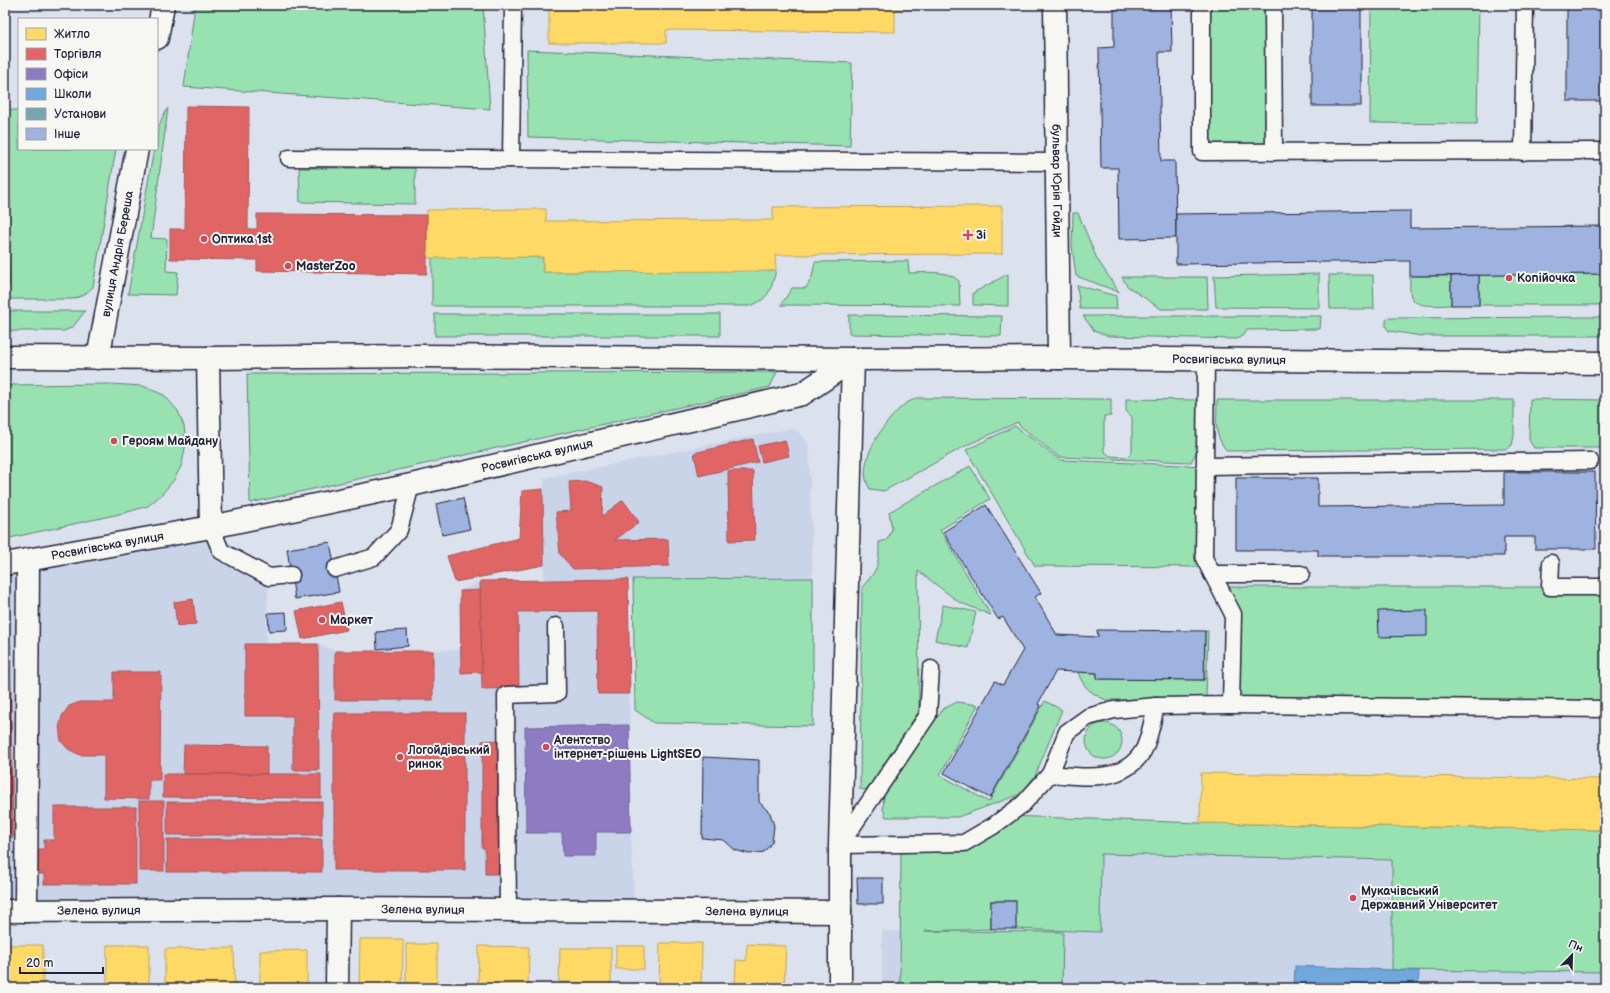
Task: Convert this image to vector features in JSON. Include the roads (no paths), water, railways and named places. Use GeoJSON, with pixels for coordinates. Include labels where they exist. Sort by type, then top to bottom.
{"type":"FeatureCollection","features":[{"type":"Feature","properties":{"kind":"street"},"geometry":{"type":"LineString","coordinates":[[158,32],[163,5]]}},
{"type":"Feature","properties":{"kind":"street","name":"бульвар Юрія Гойди"},"geometry":{"type":"LineString","coordinates":[[1055,5],[1059,358]]}},
{"type":"Feature","properties":{"kind":"street","name":"вулиця Андрія Береша"},"geometry":{"type":"LineString","coordinates":[[98,358],[137,150]]}},
{"type":"Feature","properties":{"kind":"street","name":"Росвигівська вулиця"},"geometry":{"type":"LineString","coordinates":[[5,357],[208,358],[432,356],[853,359],[1059,358],[1605,363]]}},
{"type":"Feature","properties":{"kind":"street"},"geometry":{"type":"LineString","coordinates":[[208,358],[211,527]]}},
{"type":"Feature","properties":{"kind":"street"},"geometry":{"type":"LineString","coordinates":[[840,988],[840,845],[853,359]]}},
{"type":"Feature","properties":{"kind":"street","name":"Росвигівська вулиця"},"geometry":{"type":"LineString","coordinates":[[5,564],[211,527],[411,485],[802,394],[853,359]]}},
{"type":"Feature","properties":{"kind":"street"},"geometry":{"type":"LineString","coordinates":[[16,911],[28,560]]}},
{"type":"Feature","properties":{"kind":"street"},"geometry":{"type":"LineString","coordinates":[[337,988],[338,909]]}},
{"type":"Feature","properties":{"kind":"street","name":"Зелена вулиця"},"geometry":{"type":"LineString","coordinates":[[16,911],[338,909],[840,912]]}},
{"type":"Feature","properties":{"kind":"lane"},"geometry":{"type":"LineString","coordinates":[[511,159],[513,5]]}},
{"type":"Feature","properties":{"kind":"lane"},"geometry":{"type":"LineString","coordinates":[[1202,5],[1202,152],[1605,151]]}},
{"type":"Feature","properties":{"kind":"lane"},"geometry":{"type":"LineString","coordinates":[[1273,5],[1274,152]]}},
{"type":"Feature","properties":{"kind":"lane"},"geometry":{"type":"LineString","coordinates":[[1523,152],[1525,5]]}},
{"type":"Feature","properties":{"kind":"lane"},"geometry":{"type":"LineString","coordinates":[[289,158],[1056,162]]}},
{"type":"Feature","properties":{"kind":"lane"},"geometry":{"type":"LineString","coordinates":[[1206,359],[1204,558],[1233,614],[1231,705]]}},
{"type":"Feature","properties":{"kind":"lane"},"geometry":{"type":"LineString","coordinates":[[1205,466],[1590,461]]}},
{"type":"Feature","properties":{"kind":"lane"},"geometry":{"type":"LineString","coordinates":[[335,569],[374,557],[399,530],[411,485]]}},
{"type":"Feature","properties":{"kind":"lane"},"geometry":{"type":"LineString","coordinates":[[211,527],[222,551],[269,577],[291,575]]}},
{"type":"Feature","properties":{"kind":"lane"},"geometry":{"type":"LineString","coordinates":[[1551,563],[1550,587],[1602,587],[1605,585]]}},
{"type":"Feature","properties":{"kind":"lane"},"geometry":{"type":"LineString","coordinates":[[1212,574],[1301,574]]}},
{"type":"Feature","properties":{"kind":"lane"},"geometry":{"type":"LineString","coordinates":[[508,910],[506,695],[557,693],[556,626]]}},
{"type":"Feature","properties":{"kind":"lane"},"geometry":{"type":"LineString","coordinates":[[840,845],[928,716],[931,669]]}},
{"type":"Feature","properties":{"kind":"lane"},"geometry":{"type":"LineString","coordinates":[[840,845],[964,843],[993,826],[1023,804],[1050,774],[1067,732],[1088,717],[1114,710],[1156,706],[1231,705],[1605,709]]}},
{"type":"Feature","properties":{"kind":"lane"},"geometry":{"type":"LineString","coordinates":[[1050,774],[1090,778],[1113,774],[1131,766],[1144,750],[1156,706]]}},
{"type":"Feature","properties":{"kind":"place","name":"3і"},"geometry":{"type":"Point","coordinates":[968,235]}},
{"type":"Feature","properties":{"kind":"place","name":"Оптика 1st"},"geometry":{"type":"Point","coordinates":[204,239]}},
{"type":"Feature","properties":{"kind":"place","name":"MasterZoo"},"geometry":{"type":"Point","coordinates":[288,266]}},
{"type":"Feature","properties":{"kind":"place","name":"Копійочка"},"geometry":{"type":"Point","coordinates":[1509,278]}},
{"type":"Feature","properties":{"kind":"place","name":"Героям Майдану"},"geometry":{"type":"Point","coordinates":[114,441]}},
{"type":"Feature","properties":{"kind":"place","name":"Маркет"},"geometry":{"type":"Point","coordinates":[322,620]}},
{"type":"Feature","properties":{"kind":"place","name":"Агентство інтернет-рішень LightSEO"},"geometry":{"type":"Point","coordinates":[546,747]}},
{"type":"Feature","properties":{"kind":"place","name":"Логойдівський ринок"},"geometry":{"type":"Point","coordinates":[400,757]}},
{"type":"Feature","properties":{"kind":"place","name":"Мукачівський Державний Університет"},"geometry":{"type":"Point","coordinates":[1353,898]}}]}
